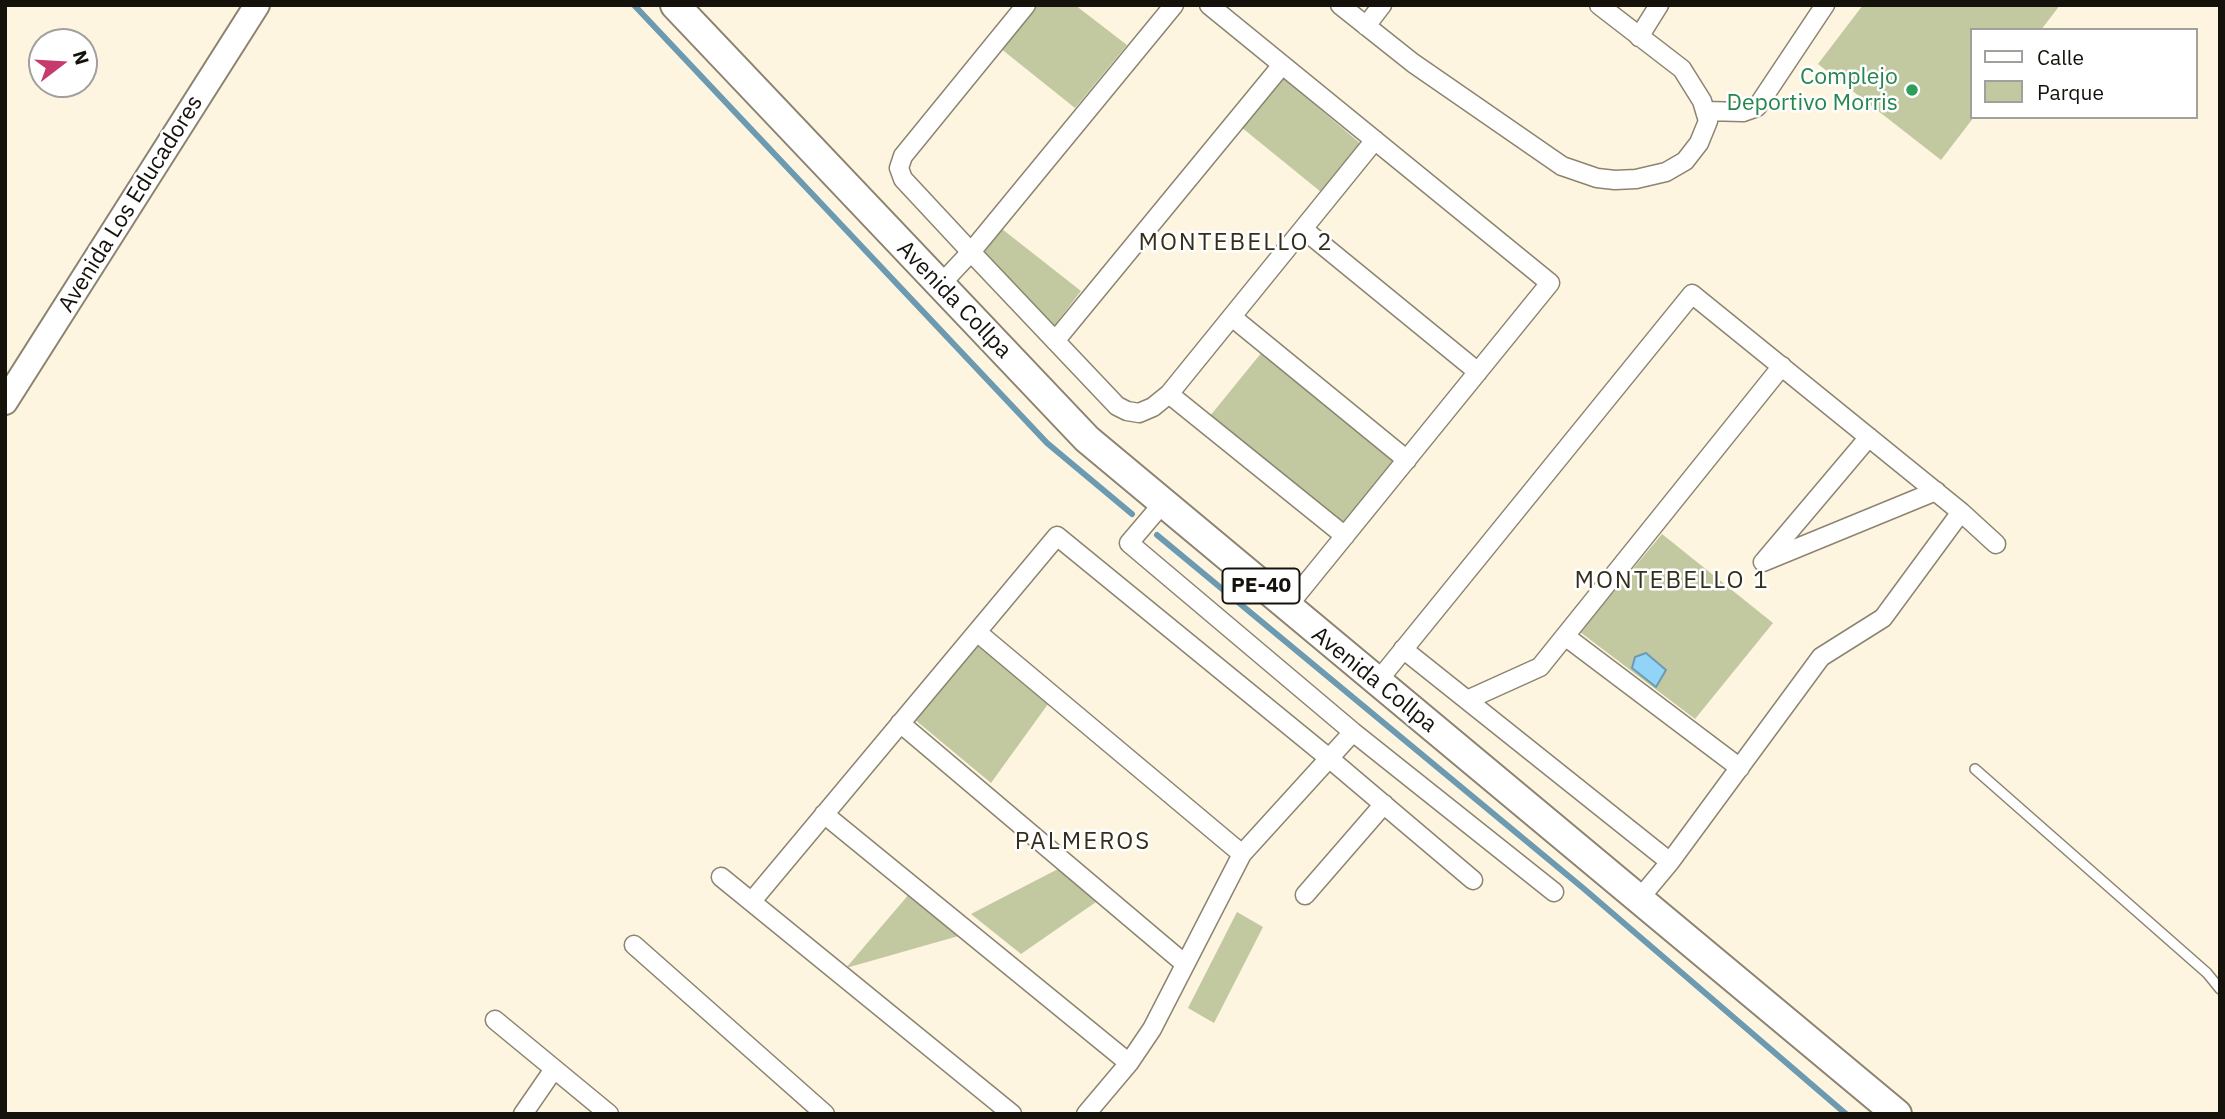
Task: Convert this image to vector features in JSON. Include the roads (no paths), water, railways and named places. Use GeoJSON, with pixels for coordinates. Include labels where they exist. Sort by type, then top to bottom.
{"type":"FeatureCollection","features":[{"type":"Feature","properties":{"kind":"main road","name":"Avenida Collpa"},"geometry":{"type":"LineString","coordinates":[[675,5],[1087,439],[1897,1114]]}},
{"type":"Feature","properties":{"kind":"street","name":"Avenida Los Educadores"},"geometry":{"type":"LineString","coordinates":[[5,402],[257,5]]}},
{"type":"Feature","properties":{"kind":"street"},"geometry":{"type":"LineString","coordinates":[[1026,5],[902,156],[899,168],[903,179],[971,252],[1118,406],[1127,411],[1139,413],[1153,407],[1169,394],[1375,140]]}},
{"type":"Feature","properties":{"kind":"street"},"geometry":{"type":"LineString","coordinates":[[940,285],[971,252],[1174,5]]}},
{"type":"Feature","properties":{"kind":"street"},"geometry":{"type":"LineString","coordinates":[[1209,5],[1550,283],[1287,607]]}},
{"type":"Feature","properties":{"kind":"street"},"geometry":{"type":"LineString","coordinates":[[1340,5],[1433,77],[1562,166],[1597,178],[1636,179],[1666,172],[1685,161],[1699,143],[1708,121],[1706,111],[1697,90],[1682,69],[1599,5]]}},
{"type":"Feature","properties":{"kind":"street"},"geometry":{"type":"LineString","coordinates":[[1366,26],[1382,5]]}},
{"type":"Feature","properties":{"kind":"street"},"geometry":{"type":"LineString","coordinates":[[1639,37],[1659,5]]}},
{"type":"Feature","properties":{"kind":"street"},"geometry":{"type":"LineString","coordinates":[[1706,111],[1743,112],[1757,107],[1825,5]]}},
{"type":"Feature","properties":{"kind":"street"},"geometry":{"type":"LineString","coordinates":[[1055,341],[1282,65]]}},
{"type":"Feature","properties":{"kind":"street"},"geometry":{"type":"LineString","coordinates":[[1303,229],[1478,372]]}},
{"type":"Feature","properties":{"kind":"street"},"geometry":{"type":"LineString","coordinates":[[1377,682],[1692,294],[1936,491],[1996,544]]}},
{"type":"Feature","properties":{"kind":"street"},"geometry":{"type":"LineString","coordinates":[[1232,317],[1407,460]]}},
{"type":"Feature","properties":{"kind":"street"},"geometry":{"type":"LineString","coordinates":[[1467,700],[1541,667],[1782,366]]}},
{"type":"Feature","properties":{"kind":"street"},"geometry":{"type":"LineString","coordinates":[[1169,394],[1345,537]]}},
{"type":"Feature","properties":{"kind":"street"},"geometry":{"type":"LineString","coordinates":[[1869,437],[1763,562],[1936,491]]}},
{"type":"Feature","properties":{"kind":"street"},"geometry":{"type":"LineString","coordinates":[[1163,503],[1129,543],[1353,732],[1554,892]]}},
{"type":"Feature","properties":{"kind":"street"},"geometry":{"type":"LineString","coordinates":[[1640,898],[1670,862],[1821,657],[1883,618],[1961,512]]}},
{"type":"Feature","properties":{"kind":"street"},"geometry":{"type":"LineString","coordinates":[[752,901],[1057,536],[1331,759],[1473,880]]}},
{"type":"Feature","properties":{"kind":"street"},"geometry":{"type":"LineString","coordinates":[[977,632],[1242,854]]}},
{"type":"Feature","properties":{"kind":"street"},"geometry":{"type":"LineString","coordinates":[[1565,636],[1740,768]]}},
{"type":"Feature","properties":{"kind":"street"},"geometry":{"type":"LineString","coordinates":[[1404,649],[1670,862]]}},
{"type":"Feature","properties":{"kind":"street"},"geometry":{"type":"LineString","coordinates":[[900,723],[1185,964]]}},
{"type":"Feature","properties":{"kind":"street"},"geometry":{"type":"LineString","coordinates":[[1086,1114],[1129,1063],[1153,1029],[1242,854],[1353,732]]}},
{"type":"Feature","properties":{"kind":"street"},"geometry":{"type":"LineString","coordinates":[[1305,895],[1384,804]]}},
{"type":"Feature","properties":{"kind":"street"},"geometry":{"type":"LineString","coordinates":[[824,814],[1129,1063]]}},
{"type":"Feature","properties":{"kind":"street"},"geometry":{"type":"LineString","coordinates":[[721,877],[1012,1114]]}},
{"type":"Feature","properties":{"kind":"street"},"geometry":{"type":"LineString","coordinates":[[634,945],[825,1114]]}},
{"type":"Feature","properties":{"kind":"street"},"geometry":{"type":"LineString","coordinates":[[495,1020],[609,1114]]}},
{"type":"Feature","properties":{"kind":"street"},"geometry":{"type":"LineString","coordinates":[[523,1114],[554,1069]]}},
{"type":"Feature","properties":{"kind":"lane"},"geometry":{"type":"LineString","coordinates":[[1975,769],[2207,973],[2220,989]]}},
{"type":"Feature","properties":{"kind":"water"},"geometry":{"type":"Polygon","coordinates":[[[1646,653],[1666,670],[1656,687],[1632,668],[1635,657],[1646,653]]]}},
{"type":"Feature","properties":{"kind":"waterway"},"geometry":{"type":"LineString","coordinates":[[634,5],[1047,443],[1132,514]]}},
{"type":"Feature","properties":{"kind":"waterway"},"geometry":{"type":"LineString","coordinates":[[1157,535],[1583,888],[1846,1114]]}},
{"type":"Feature","properties":{"kind":"place","name":"Complejo Deportivo Morris"},"geometry":{"type":"Point","coordinates":[1912,90]}},
{"type":"Feature","properties":{"kind":"district","name":"MONTEBELLO 2"},"geometry":{"type":"Point","coordinates":[1236,243]}},
{"type":"Feature","properties":{"kind":"district","name":"MONTEBELLO 1"},"geometry":{"type":"Point","coordinates":[1672,581]}},
{"type":"Feature","properties":{"kind":"district","name":"PALMEROS"},"geometry":{"type":"Point","coordinates":[1083,842]}}]}
